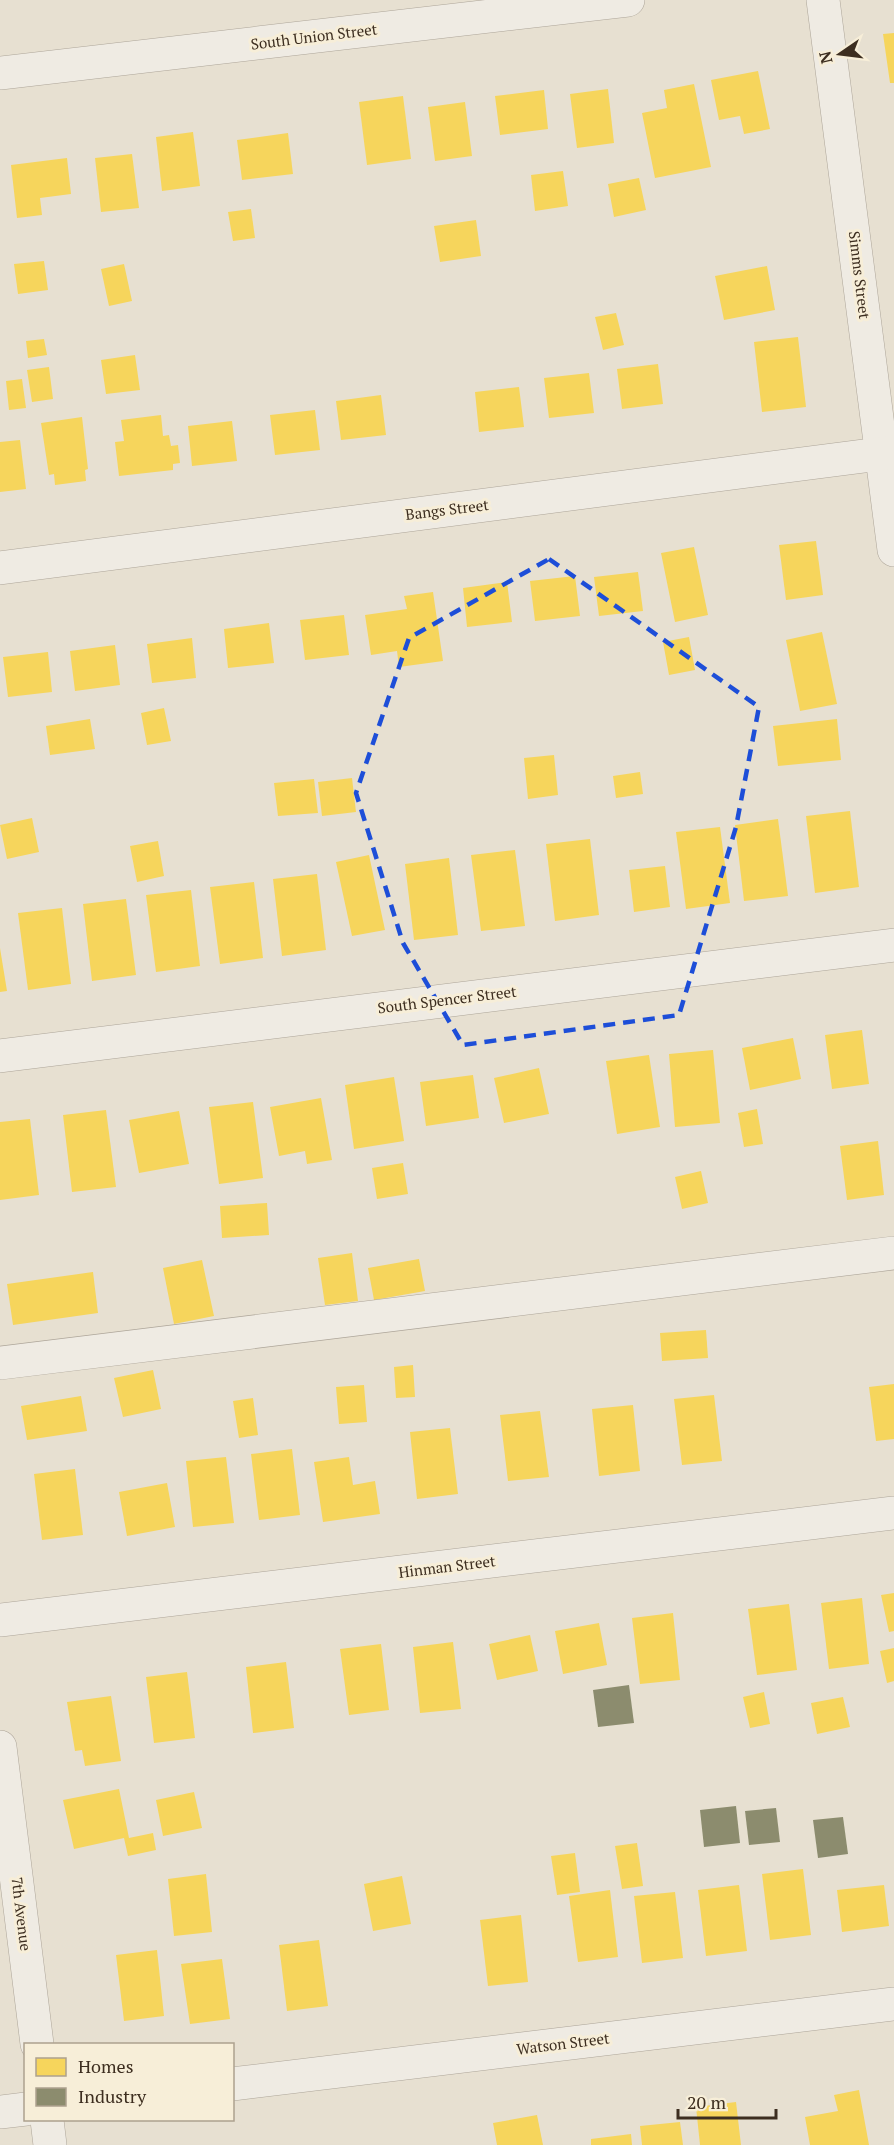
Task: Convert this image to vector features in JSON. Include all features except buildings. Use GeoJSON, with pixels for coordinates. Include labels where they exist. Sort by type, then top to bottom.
{"type":"FeatureCollection","features":[{"type":"Feature","properties":{"kind":"street","name":"South Union Street"},"geometry":{"type":"LineString","coordinates":[[0,73],[628,0]]}},
{"type":"Feature","properties":{"kind":"street","name":"Simms Street"},"geometry":{"type":"LineString","coordinates":[[823,0],[888,453],[894,550]]}},
{"type":"Feature","properties":{"kind":"street","name":"Bangs Street"},"geometry":{"type":"LineString","coordinates":[[0,568],[888,453]]}},
{"type":"Feature","properties":{"kind":"street","name":"South Spencer Street"},"geometry":{"type":"LineString","coordinates":[[0,1056],[894,945]]}},
{"type":"Feature","properties":{"kind":"street"},"geometry":{"type":"LineString","coordinates":[[0,1363],[894,1253]]}},
{"type":"Feature","properties":{"kind":"street","name":"Hinman Street"},"geometry":{"type":"LineString","coordinates":[[0,1620],[894,1513]]}},
{"type":"Feature","properties":{"kind":"street","name":"7th Avenue"},"geometry":{"type":"LineString","coordinates":[[0,1747],[37,2043]]}},
{"type":"Feature","properties":{"kind":"street","name":"Watson Street"},"geometry":{"type":"LineString","coordinates":[[234,2084],[894,2004]]}},
{"type":"Feature","properties":{"kind":"street"},"geometry":{"type":"LineString","coordinates":[[0,2112],[24,2109]]}},
{"type":"Feature","properties":{"kind":"street"},"geometry":{"type":"LineString","coordinates":[[47,2121],[50,2145]]}},
{"type":"Feature","properties":{"kind":"highlighted area"},"geometry":{"type":"Polygon","coordinates":[[[549,559],[759,707],[736,827],[679,1015],[463,1045],[403,943],[356,793],[409,638],[549,559]]]}}]}
